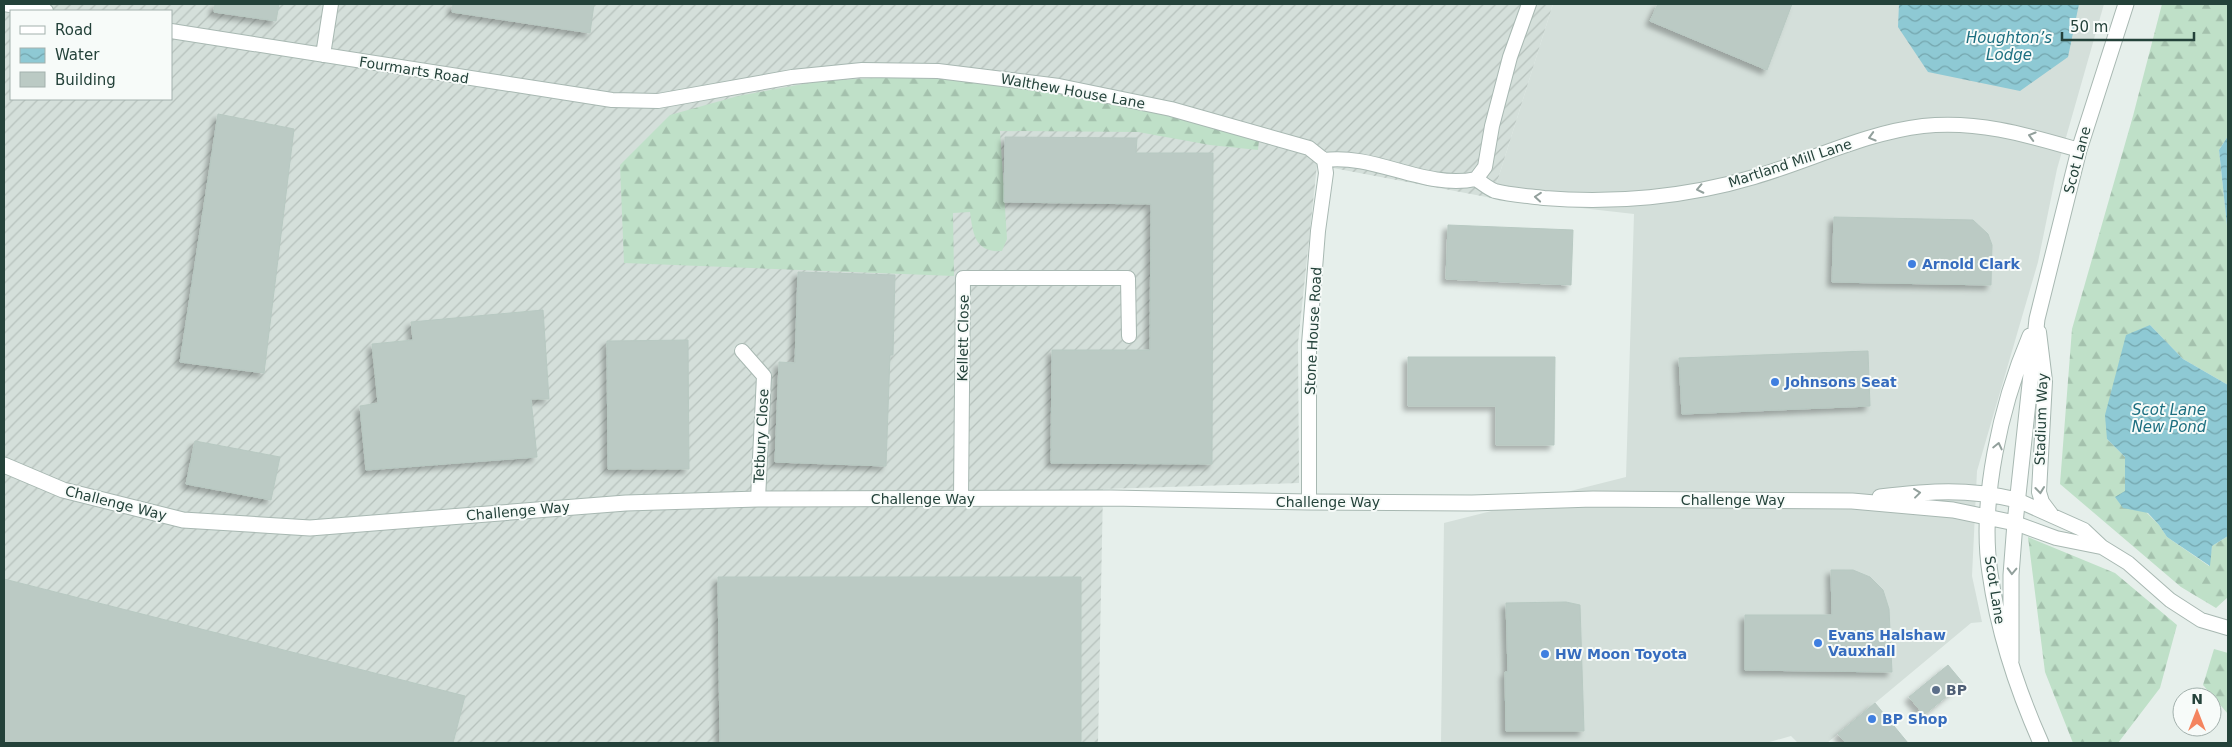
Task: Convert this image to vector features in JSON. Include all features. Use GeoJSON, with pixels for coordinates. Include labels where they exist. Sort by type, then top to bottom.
{"type":"FeatureCollection","features":[{"type":"Feature","properties":{"kind":"street"},"geometry":{"type":"LineString","coordinates":[[4,4],[40,10]]}},
{"type":"Feature","properties":{"kind":"street"},"geometry":{"type":"LineString","coordinates":[[323,55],[331,4]]}},
{"type":"Feature","properties":{"kind":"street"},"geometry":{"type":"LineString","coordinates":[[1324,160],[1356,160],[1459,183],[1476,179],[1485,167],[1492,126],[1510,57],[1529,4]]}},
{"type":"Feature","properties":{"kind":"street","name":"Scot Lane"},"geometry":{"type":"LineString","coordinates":[[2012,661],[2012,575],[2015,523],[2037,319],[2079,150],[2126,4]]}},
{"type":"Feature","properties":{"kind":"street","name":"Fourmarts Road"},"geometry":{"type":"LineString","coordinates":[[172,31],[612,100],[658,101]]}},
{"type":"Feature","properties":{"kind":"street","name":"Walthew House Lane"},"geometry":{"type":"LineString","coordinates":[[658,101],[792,77],[862,70],[938,70],[1059,86],[1171,109],[1309,148],[1324,160]]}},
{"type":"Feature","properties":{"kind":"street","name":"Martland Mill Lane"},"geometry":{"type":"LineString","coordinates":[[1476,179],[1494,190],[1527,196],[1569,200],[1681,194],[1752,178],[1889,132],[1924,126],[1964,124],[1992,127],[2079,150]]}},
{"type":"Feature","properties":{"kind":"street","name":"Stone House Road"},"geometry":{"type":"LineString","coordinates":[[1309,502],[1309,344],[1318,231],[1326,173],[1324,160]]}},
{"type":"Feature","properties":{"kind":"street","name":"Kellett Close"},"geometry":{"type":"LineString","coordinates":[[961,499],[963,278],[1128,278],[1129,336]]}},
{"type":"Feature","properties":{"kind":"street","name":"Scot Lane"},"geometry":{"type":"LineString","coordinates":[[2037,319],[2015,372],[1993,466],[1988,518],[1990,572],[2003,642],[2012,661],[2041,743]]}},
{"type":"Feature","properties":{"kind":"street","name":"Stadium Way"},"geometry":{"type":"LineString","coordinates":[[2037,319],[2045,381],[2039,492],[2042,502],[2052,515]]}},
{"type":"Feature","properties":{"kind":"street","name":"Tetbury Close"},"geometry":{"type":"LineString","coordinates":[[742,351],[764,376],[758,499]]}},
{"type":"Feature","properties":{"kind":"street","name":"Challenge Way"},"geometry":{"type":"LineString","coordinates":[[4,465],[62,490],[183,520],[310,528],[626,503],[758,499],[1111,498],[1472,503],[1593,499],[1852,501],[1953,510],[1988,518]]}},
{"type":"Feature","properties":{"kind":"street","name":"Challenge Way"},"geometry":{"type":"LineString","coordinates":[[1852,501],[1932,491],[1989,494]]}},
{"type":"Feature","properties":{"kind":"street"},"geometry":{"type":"LineString","coordinates":[[1989,494],[2017,500],[2084,530],[2102,547],[2128,563],[2170,600],[2201,620],[2228,628]]}},
{"type":"Feature","properties":{"kind":"street"},"geometry":{"type":"LineString","coordinates":[[1988,518],[2015,523],[2056,538],[2102,547]]}},
{"type":"Feature","properties":{"kind":"shaded area"},"geometry":{"type":"Polygon","coordinates":[[[4,4],[1553,4],[1492,198],[1317,165],[1298,343],[1299,483],[1103,489],[1098,743],[4,743],[4,4]]]}},
{"type":"Feature","properties":{"kind":"shaded area"},"geometry":{"type":"Polygon","coordinates":[[[1553,4],[2104,4],[2057,169],[2038,262],[1977,471],[1972,576],[1982,622],[1971,623],[1827,743],[1798,743],[1791,736],[1766,743],[1441,743],[1444,523],[1626,477],[1634,214],[1492,198],[1553,4]]]}},
{"type":"Feature","properties":{"kind":"green space"},"geometry":{"type":"Polygon","coordinates":[[[2162,4],[2228,4],[2228,136],[2219,150],[2228,235],[2228,385],[2183,359],[2150,325],[2107,439],[2125,457],[2125,491],[2159,525],[2167,537],[2209,566],[2212,546],[2228,536],[2228,597],[2216,608],[2181,587],[2060,484],[2072,329],[2133,116],[2162,4]]]}},
{"type":"Feature","properties":{"kind":"green space"},"geometry":{"type":"Polygon","coordinates":[[[893,77],[969,80],[1134,106],[1259,140],[1258,150],[1210,145],[1138,132],[1000,131],[1007,239],[1002,251],[986,249],[974,235],[970,212],[953,213],[954,276],[624,263],[620,165],[670,115],[738,96],[820,81],[893,77]]]}},
{"type":"Feature","properties":{"kind":"green space"},"geometry":{"type":"Polygon","coordinates":[[[2028,537],[2115,573],[2177,625],[2160,688],[2118,743],[2073,743],[2045,672],[2028,537]]]}},
{"type":"Feature","properties":{"kind":"green space"},"geometry":{"type":"Polygon","coordinates":[[[2214,649],[2228,653],[2228,714],[2222,707],[2222,687],[2205,687],[2203,685],[2214,649]]]}},
{"type":"Feature","properties":{"kind":"water","name":"Houghton’s Lodge"},"geometry":{"type":"Polygon","coordinates":[[[1899,4],[2079,4],[2068,57],[2020,91],[1928,72],[1898,27],[1899,4]]]}},
{"type":"Feature","properties":{"kind":"water"},"geometry":{"type":"Polygon","coordinates":[[[2228,136],[2228,235],[2219,150],[2228,136]]]}},
{"type":"Feature","properties":{"kind":"water","name":"Scot Lane New Pond"},"geometry":{"type":"Polygon","coordinates":[[[2150,325],[2183,359],[2228,385],[2228,536],[2212,546],[2210,566],[2167,537],[2148,513],[2123,508],[2115,497],[2125,491],[2125,457],[2107,439],[2105,415],[2126,335],[2150,325]]]}},
{"type":"Feature","properties":{"kind":"building"},"geometry":{"type":"Polygon","coordinates":[[[215,4],[279,4],[276,21],[214,12],[215,4]]]}},
{"type":"Feature","properties":{"kind":"building"},"geometry":{"type":"Polygon","coordinates":[[[453,4],[594,4],[590,33],[452,12],[453,4]]]}},
{"type":"Feature","properties":{"kind":"building"},"geometry":{"type":"Polygon","coordinates":[[[1658,4],[1792,4],[1767,70],[1650,21],[1658,4]]]}},
{"type":"Feature","properties":{"kind":"building"},"geometry":{"type":"Polygon","coordinates":[[[218,114],[294,129],[264,373],[180,362],[218,114]]]}},
{"type":"Feature","properties":{"kind":"building"},"geometry":{"type":"Polygon","coordinates":[[[1005,137],[1137,138],[1136,153],[1213,153],[1212,464],[1051,463],[1052,350],[1150,350],[1151,204],[1004,202],[1005,137]]]}},
{"type":"Feature","properties":{"kind":"building","name":"Arnold Clark"},"geometry":{"type":"Polygon","coordinates":[[[1834,217],[1973,220],[1988,234],[1992,245],[1991,285],[1832,282],[1834,217]]]}},
{"type":"Feature","properties":{"kind":"building"},"geometry":{"type":"Polygon","coordinates":[[[1448,225],[1573,230],[1571,285],[1446,279],[1448,225]]]}},
{"type":"Feature","properties":{"kind":"building"},"geometry":{"type":"Polygon","coordinates":[[[798,272],[895,275],[893,355],[890,355],[886,466],[775,462],[779,362],[795,363],[798,272]]]}},
{"type":"Feature","properties":{"kind":"building"},"geometry":{"type":"Polygon","coordinates":[[[543,310],[549,399],[531,399],[537,457],[366,470],[360,406],[378,403],[372,344],[413,340],[411,322],[543,310]]]}},
{"type":"Feature","properties":{"kind":"building"},"geometry":{"type":"Polygon","coordinates":[[[688,340],[689,469],[608,469],[607,341],[688,340]]]}},
{"type":"Feature","properties":{"kind":"building","name":"Johnsons Seat"},"geometry":{"type":"Polygon","coordinates":[[[1868,351],[1870,406],[1682,414],[1679,358],[1868,351]]]}},
{"type":"Feature","properties":{"kind":"building"},"geometry":{"type":"Polygon","coordinates":[[[1408,357],[1555,357],[1554,445],[1496,445],[1496,406],[1408,406],[1408,357]]]}},
{"type":"Feature","properties":{"kind":"building"},"geometry":{"type":"Polygon","coordinates":[[[195,441],[280,457],[271,500],[186,484],[195,441]]]}},
{"type":"Feature","properties":{"kind":"building","name":"Evans Halshaw Vauxhall"},"geometry":{"type":"Polygon","coordinates":[[[1831,570],[1853,570],[1870,577],[1883,590],[1889,609],[1892,672],[1745,670],[1745,615],[1832,615],[1831,570]]]}},
{"type":"Feature","properties":{"kind":"building"},"geometry":{"type":"Polygon","coordinates":[[[718,577],[1081,577],[1081,743],[720,743],[718,577]]]}},
{"type":"Feature","properties":{"kind":"building"},"geometry":{"type":"Polygon","coordinates":[[[4,579],[465,696],[453,743],[4,743],[4,579]]]}},
{"type":"Feature","properties":{"kind":"building","name":"HW Moon Toyota"},"geometry":{"type":"Polygon","coordinates":[[[1566,602],[1580,605],[1584,731],[1506,731],[1505,672],[1508,672],[1506,603],[1566,602]]]}},
{"type":"Feature","properties":{"kind":"building","name":"BP"},"geometry":{"type":"Polygon","coordinates":[[[1948,665],[1963,683],[1924,715],[1909,697],[1948,665]]]}},
{"type":"Feature","properties":{"kind":"building","name":"BP Shop"},"geometry":{"type":"Polygon","coordinates":[[[1875,703],[1908,743],[1846,743],[1838,734],[1875,703]]]}},
{"type":"Feature","properties":{"kind":"place","name":"Arnold Clark"},"geometry":{"type":"Point","coordinates":[1912,264]}},
{"type":"Feature","properties":{"kind":"place","name":"Johnsons Seat"},"geometry":{"type":"Point","coordinates":[1775,382]}},
{"type":"Feature","properties":{"kind":"place","name":"Evans Halshaw Vauxhall"},"geometry":{"type":"Point","coordinates":[1818,643]}},
{"type":"Feature","properties":{"kind":"place","name":"HW Moon Toyota"},"geometry":{"type":"Point","coordinates":[1545,654]}},
{"type":"Feature","properties":{"kind":"place","name":"BP"},"geometry":{"type":"Point","coordinates":[1936,690]}},
{"type":"Feature","properties":{"kind":"place","name":"BP Shop"},"geometry":{"type":"Point","coordinates":[1872,719]}}]}
